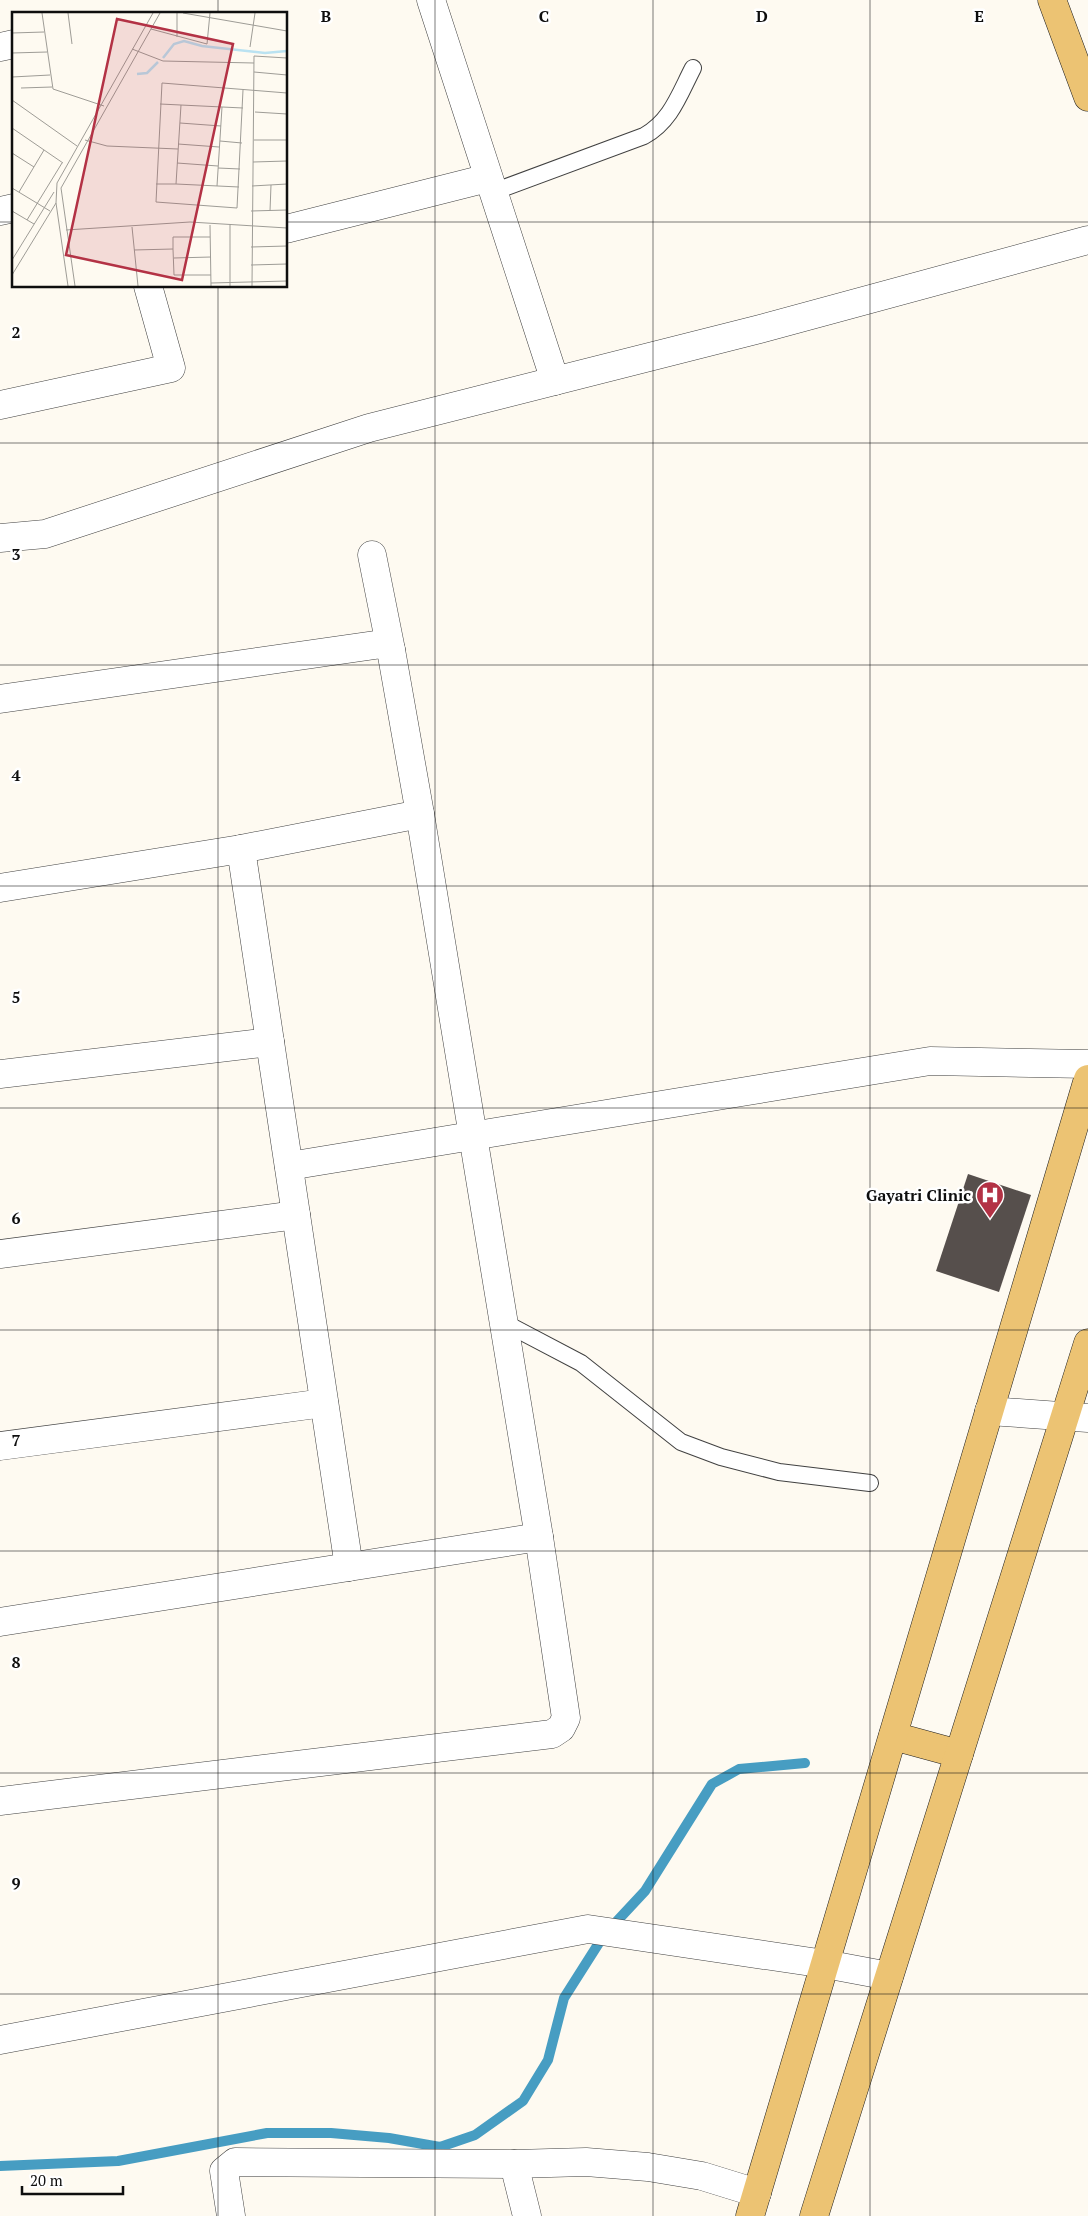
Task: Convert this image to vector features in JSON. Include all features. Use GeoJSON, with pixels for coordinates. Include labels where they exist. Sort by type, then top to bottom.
{"type":"FeatureCollection","features":[{"type":"Feature","properties":{"kind":"main road"},"geometry":{"type":"LineString","coordinates":[[1052,0],[1088,97]]}},
{"type":"Feature","properties":{"kind":"main road"},"geometry":{"type":"LineString","coordinates":[[754,2204],[1088,1080]]}},
{"type":"Feature","properties":{"kind":"main road"},"geometry":{"type":"LineString","coordinates":[[814,2216],[959,1754],[1076,1417],[1088,1343]]}},
{"type":"Feature","properties":{"kind":"main road"},"geometry":{"type":"LineString","coordinates":[[893,1736],[959,1754]]}},
{"type":"Feature","properties":{"kind":"street"},"geometry":{"type":"LineString","coordinates":[[431,0],[555,381]]}},
{"type":"Feature","properties":{"kind":"street"},"geometry":{"type":"LineString","coordinates":[[288,229],[491,185]]}},
{"type":"Feature","properties":{"kind":"street"},"geometry":{"type":"LineString","coordinates":[[0,538],[45,534],[369,428],[760,329],[1088,240]]}},
{"type":"Feature","properties":{"kind":"street"},"geometry":{"type":"LineString","coordinates":[[0,405],[171,368],[149,288]]}},
{"type":"Feature","properties":{"kind":"street"},"geometry":{"type":"LineString","coordinates":[[0,1801],[552,1734],[560,1728],[566,1718],[539,1537],[420,814],[372,555]]}},
{"type":"Feature","properties":{"kind":"street"},"geometry":{"type":"LineString","coordinates":[[0,698],[382,644],[388,646],[391,650]]}},
{"type":"Feature","properties":{"kind":"street"},"geometry":{"type":"LineString","coordinates":[[0,888],[242,849],[420,814]]}},
{"type":"Feature","properties":{"kind":"street"},"geometry":{"type":"LineString","coordinates":[[242,849],[349,1567]]}},
{"type":"Feature","properties":{"kind":"street"},"geometry":{"type":"LineString","coordinates":[[0,1074],[270,1042]]}},
{"type":"Feature","properties":{"kind":"street"},"geometry":{"type":"LineString","coordinates":[[289,1166],[473,1134],[930,1061],[1088,1064]]}},
{"type":"Feature","properties":{"kind":"street"},"geometry":{"type":"LineString","coordinates":[[0,1254],[296,1215]]}},
{"type":"Feature","properties":{"kind":"street"},"geometry":{"type":"LineString","coordinates":[[0,1446],[324,1403]]}},
{"type":"Feature","properties":{"kind":"street"},"geometry":{"type":"LineString","coordinates":[[989,1411],[1076,1417]]}},
{"type":"Feature","properties":{"kind":"street"},"geometry":{"type":"LineString","coordinates":[[0,1622],[539,1537]]}},
{"type":"Feature","properties":{"kind":"street"},"geometry":{"type":"LineString","coordinates":[[0,2040],[588,1928],[825,1964],[890,1976]]}},
{"type":"Feature","properties":{"kind":"street"},"geometry":{"type":"LineString","coordinates":[[231,2216],[224,2171],[235,2162],[514,2164],[586,2162],[648,2167],[702,2176],[754,2204]]}},
{"type":"Feature","properties":{"kind":"street"},"geometry":{"type":"LineString","coordinates":[[514,2164],[527,2216]]}},
{"type":"Feature","properties":{"kind":"lane"},"geometry":{"type":"LineString","coordinates":[[491,185],[644,136],[657,129],[667,118],[693,68]]}},
{"type":"Feature","properties":{"kind":"lane"},"geometry":{"type":"LineString","coordinates":[[503,1322],[580,1364],[681,1442],[721,1457],[779,1472],[870,1483]]}},
{"type":"Feature","properties":{"kind":"building"},"geometry":{"type":"Polygon","coordinates":[[[968,1174],[1031,1195],[999,1292],[936,1271],[968,1174]]]}},
{"type":"Feature","properties":{"kind":"waterway"},"geometry":{"type":"LineString","coordinates":[[0,2166],[118,2161],[267,2133],[331,2133],[389,2138],[440,2147],[475,2135],[523,2101],[548,2060],[564,1998],[604,1935],[645,1891],[712,1784],[739,1769],[805,1763]]}},
{"type":"Feature","properties":{"kind":"place","name":"Gayatri Clinic"},"geometry":{"type":"Point","coordinates":[990,1219]}}]}
